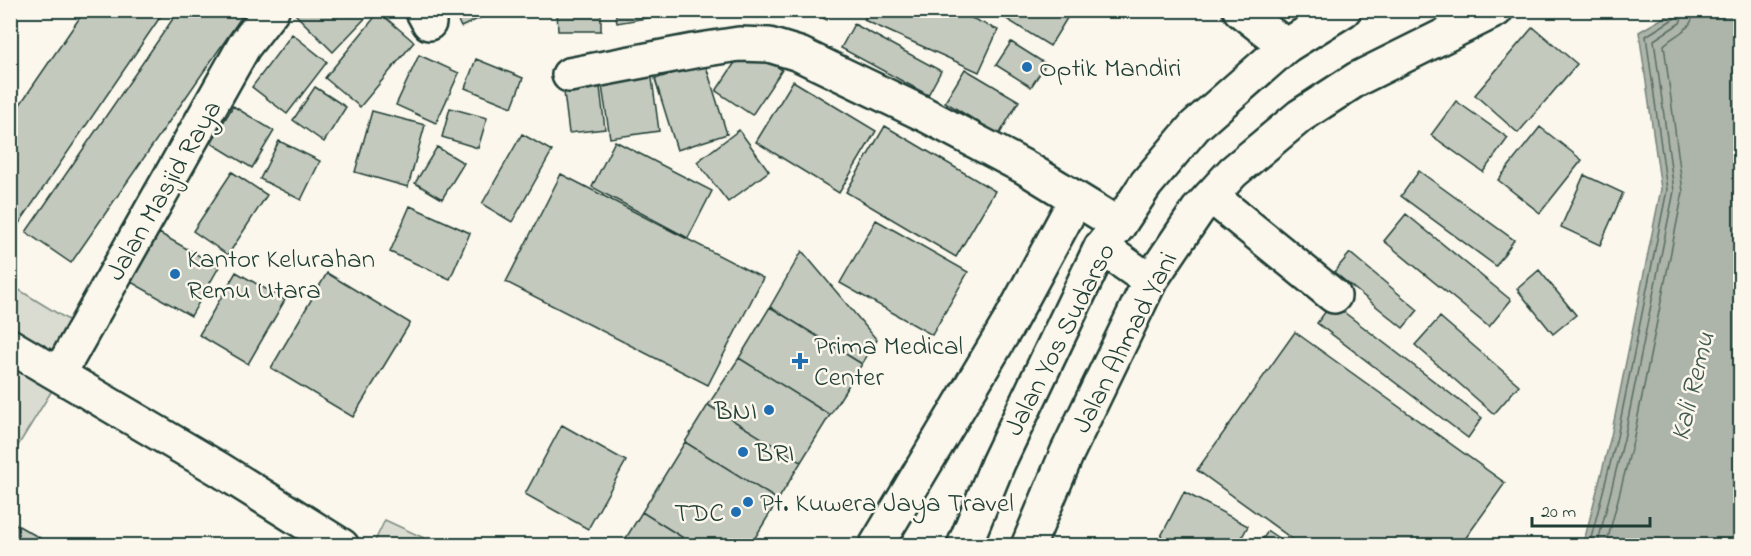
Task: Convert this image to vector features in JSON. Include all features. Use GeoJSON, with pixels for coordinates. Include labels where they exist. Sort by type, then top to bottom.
{"type":"FeatureCollection","features":[{"type":"Feature","properties":{"kind":"main road","name":"Jalan Masjid Raya"},"geometry":{"type":"LineString","coordinates":[[59,374],[244,46],[273,10]]}},
{"type":"Feature","properties":{"kind":"main road"},"geometry":{"type":"LineString","coordinates":[[1240,10],[1286,46]]}},
{"type":"Feature","properties":{"kind":"main road","name":"Jalan Yos Sudarso"},"geometry":{"type":"LineString","coordinates":[[964,546],[1017,423],[1110,236],[1146,184],[1195,126],[1286,46],[1344,10]]}},
{"type":"Feature","properties":{"kind":"main road","name":"Jalan Ahmad Yani"},"geometry":{"type":"LineString","coordinates":[[1028,546],[1067,453],[1150,281],[1197,210],[1233,172],[1309,110],[1357,79],[1496,10]]}},
{"type":"Feature","properties":{"kind":"main road"},"geometry":{"type":"LineString","coordinates":[[569,75],[739,44],[770,45],[799,54],[924,114],[1026,168],[1076,199],[1150,281]]}},
{"type":"Feature","properties":{"kind":"main road"},"geometry":{"type":"LineString","coordinates":[[1211,196],[1334,296]]}},
{"type":"Feature","properties":{"kind":"main road"},"geometry":{"type":"LineString","coordinates":[[876,546],[1010,321],[1076,199]]}},
{"type":"Feature","properties":{"kind":"main road"},"geometry":{"type":"LineString","coordinates":[[10,346],[219,469],[342,546]]}},
{"type":"Feature","properties":{"kind":"shaded area"},"geometry":{"type":"Polygon","coordinates":[[[11,285],[88,332],[11,457],[11,285]]]}},
{"type":"Feature","properties":{"kind":"shaded area"},"geometry":{"type":"Polygon","coordinates":[[[385,520],[439,545],[373,545],[385,520]]]}},
{"type":"Feature","properties":{"kind":"water","name":"Kali Remu"},"geometry":{"type":"Polygon","coordinates":[[[1675,11],[1740,11],[1740,545],[1583,545],[1611,436],[1661,189],[1639,32],[1675,11]]]}},
{"type":"Feature","properties":{"kind":"building"},"geometry":{"type":"Polygon","coordinates":[[[85,10],[165,10],[18,225],[10,219],[10,119],[85,10]]]}},
{"type":"Feature","properties":{"kind":"building"},"geometry":{"type":"Polygon","coordinates":[[[179,10],[245,12],[71,263],[26,232],[179,10]]]}},
{"type":"Feature","properties":{"kind":"building"},"geometry":{"type":"Polygon","coordinates":[[[299,10],[373,10],[333,52],[295,14],[299,10]]]}},
{"type":"Feature","properties":{"kind":"building"},"geometry":{"type":"Polygon","coordinates":[[[453,10],[497,10],[461,27],[453,10]]]}},
{"type":"Feature","properties":{"kind":"building"},"geometry":{"type":"Polygon","coordinates":[[[557,10],[601,10],[601,31],[558,31],[557,10]]]}},
{"type":"Feature","properties":{"kind":"building"},"geometry":{"type":"Polygon","coordinates":[[[615,10],[664,10],[665,15],[617,23],[615,10]]]}},
{"type":"Feature","properties":{"kind":"building"},"geometry":{"type":"Polygon","coordinates":[[[806,10],[831,10],[827,20],[806,10]]]}},
{"type":"Feature","properties":{"kind":"building"},"geometry":{"type":"Polygon","coordinates":[[[868,10],[954,10],[998,30],[979,72],[864,20],[868,10]]]}},
{"type":"Feature","properties":{"kind":"building"},"geometry":{"type":"Polygon","coordinates":[[[992,10],[1072,10],[1050,46],[992,10]]]}},
{"type":"Feature","properties":{"kind":"building"},"geometry":{"type":"Polygon","coordinates":[[[379,12],[414,42],[360,107],[325,78],[379,12]]]}},
{"type":"Feature","properties":{"kind":"building"},"geometry":{"type":"Polygon","coordinates":[[[854,24],[941,71],[928,95],[841,48],[854,24]]]}},
{"type":"Feature","properties":{"kind":"building"},"geometry":{"type":"Polygon","coordinates":[[[1533,27],[1577,64],[1518,133],[1475,95],[1533,27]]]}},
{"type":"Feature","properties":{"kind":"building"},"geometry":{"type":"Polygon","coordinates":[[[292,34],[327,62],[287,114],[252,87],[292,34]]]}},
{"type":"Feature","properties":{"kind":"building"},"geometry":{"type":"Polygon","coordinates":[[[1011,42],[1046,64],[1031,87],[996,65],[1011,42]]]}},
{"type":"Feature","properties":{"kind":"building"},"geometry":{"type":"Polygon","coordinates":[[[746,46],[782,70],[752,115],[716,91],[746,46]]]}},
{"type":"Feature","properties":{"kind":"building"},"geometry":{"type":"Polygon","coordinates":[[[419,55],[459,73],[436,123],[396,105],[419,55]]]}},
{"type":"Feature","properties":{"kind":"building"},"geometry":{"type":"Polygon","coordinates":[[[476,59],[523,78],[512,107],[465,88],[476,59]]]}},
{"type":"Feature","properties":{"kind":"building"},"geometry":{"type":"Polygon","coordinates":[[[705,63],[727,134],[677,150],[655,79],[705,63]]]}},
{"type":"Feature","properties":{"kind":"building"},"geometry":{"type":"Polygon","coordinates":[[[965,69],[1019,101],[999,135],[945,102],[965,69]]]}},
{"type":"Feature","properties":{"kind":"building"},"geometry":{"type":"Polygon","coordinates":[[[651,71],[659,131],[610,138],[601,79],[651,71]]]}},
{"type":"Feature","properties":{"kind":"building"},"geometry":{"type":"Polygon","coordinates":[[[599,79],[605,129],[569,133],[563,84],[599,79]]]}},
{"type":"Feature","properties":{"kind":"building"},"geometry":{"type":"Polygon","coordinates":[[[793,81],[876,131],[839,193],[756,142],[793,81]]]}},
{"type":"Feature","properties":{"kind":"building"},"geometry":{"type":"Polygon","coordinates":[[[315,87],[346,107],[324,142],[293,120],[315,87]]]}},
{"type":"Feature","properties":{"kind":"building"},"geometry":{"type":"Polygon","coordinates":[[[1456,101],[1508,138],[1483,172],[1431,135],[1456,101]]]}},
{"type":"Feature","properties":{"kind":"building"},"geometry":{"type":"Polygon","coordinates":[[[233,106],[274,131],[252,168],[211,143],[233,106]]]}},
{"type":"Feature","properties":{"kind":"building"},"geometry":{"type":"Polygon","coordinates":[[[450,108],[487,118],[478,148],[442,137],[450,108]]]}},
{"type":"Feature","properties":{"kind":"building"},"geometry":{"type":"Polygon","coordinates":[[[372,111],[425,125],[408,187],[355,172],[372,111]]]}},
{"type":"Feature","properties":{"kind":"building"},"geometry":{"type":"Polygon","coordinates":[[[885,126],[995,191],[956,257],[846,192],[885,126]]]}},
{"type":"Feature","properties":{"kind":"building"},"geometry":{"type":"Polygon","coordinates":[[[1540,127],[1582,160],[1540,213],[1498,180],[1540,127]]]}},
{"type":"Feature","properties":{"kind":"building"},"geometry":{"type":"Polygon","coordinates":[[[739,130],[769,171],[728,202],[697,162],[739,130]]]}},
{"type":"Feature","properties":{"kind":"building"},"geometry":{"type":"Polygon","coordinates":[[[522,134],[552,151],[512,222],[482,204],[522,134]]]}},
{"type":"Feature","properties":{"kind":"building"},"geometry":{"type":"Polygon","coordinates":[[[279,141],[320,161],[301,200],[260,179],[279,141]]]}},
{"type":"Feature","properties":{"kind":"building"},"geometry":{"type":"Polygon","coordinates":[[[615,141],[712,191],[688,238],[592,187],[615,141]]]}},
{"type":"Feature","properties":{"kind":"building"},"geometry":{"type":"Polygon","coordinates":[[[437,147],[464,163],[442,199],[415,183],[437,147]]]}},
{"type":"Feature","properties":{"kind":"building"},"geometry":{"type":"Polygon","coordinates":[[[1419,171],[1514,240],[1496,266],[1401,196],[1419,171]]]}},
{"type":"Feature","properties":{"kind":"building"},"geometry":{"type":"Polygon","coordinates":[[[232,172],[267,195],[228,255],[193,231],[232,172]]]}},
{"type":"Feature","properties":{"kind":"building"},"geometry":{"type":"Polygon","coordinates":[[[561,174],[763,278],[708,385],[506,282],[561,174]]]}},
{"type":"Feature","properties":{"kind":"building"},"geometry":{"type":"Polygon","coordinates":[[[1584,175],[1623,193],[1600,245],[1561,227],[1584,175]]]}},
{"type":"Feature","properties":{"kind":"building"},"geometry":{"type":"Polygon","coordinates":[[[410,206],[470,233],[450,279],[390,252],[410,206]]]}},
{"type":"Feature","properties":{"kind":"building"},"geometry":{"type":"Polygon","coordinates":[[[1406,214],[1511,300],[1489,327],[1384,241],[1406,214]]]}},
{"type":"Feature","properties":{"kind":"building"},"geometry":{"type":"Polygon","coordinates":[[[876,220],[968,272],[932,335],[840,283],[876,220]]]}},
{"type":"Feature","properties":{"kind":"building","name":"Kantor Kelurahan Remu Utara"},"geometry":{"type":"Polygon","coordinates":[[[159,233],[219,267],[191,316],[131,282],[159,233]]]}},
{"type":"Feature","properties":{"kind":"building"},"geometry":{"type":"Polygon","coordinates":[[[802,251],[877,340],[862,364],[770,307],[802,251]]]}},
{"type":"Feature","properties":{"kind":"building"},"geometry":{"type":"Polygon","coordinates":[[[1350,253],[1418,310],[1403,328],[1334,272],[1350,253]]]}},
{"type":"Feature","properties":{"kind":"building"},"geometry":{"type":"Polygon","coordinates":[[[1539,270],[1576,315],[1553,334],[1517,289],[1539,270]]]}},
{"type":"Feature","properties":{"kind":"building"},"geometry":{"type":"Polygon","coordinates":[[[236,272],[285,300],[248,364],[199,335],[236,272]]]}},
{"type":"Feature","properties":{"kind":"building"},"geometry":{"type":"Polygon","coordinates":[[[327,273],[410,323],[353,417],[271,368],[327,273]]]}},
{"type":"Feature","properties":{"kind":"building"},"geometry":{"type":"Polygon","coordinates":[[[1332,303],[1482,418],[1468,438],[1317,323],[1332,303]]]}},
{"type":"Feature","properties":{"kind":"building","name":"Prima Medical Center"},"geometry":{"type":"Polygon","coordinates":[[[770,307],[862,364],[830,415],[739,358],[770,307]]]}},
{"type":"Feature","properties":{"kind":"building"},"geometry":{"type":"Polygon","coordinates":[[[1440,317],[1519,385],[1494,414],[1415,345],[1440,317]]]}},
{"type":"Feature","properties":{"kind":"building"},"geometry":{"type":"Polygon","coordinates":[[[1295,332],[1505,483],[1460,546],[1302,546],[1197,470],[1295,332]]]}},
{"type":"Feature","properties":{"kind":"building","name":"BNI"},"geometry":{"type":"Polygon","coordinates":[[[739,358],[830,415],[801,462],[708,405],[739,358]]]}},
{"type":"Feature","properties":{"kind":"building","name":"BRI"},"geometry":{"type":"Polygon","coordinates":[[[708,405],[801,462],[778,500],[685,442],[708,405]]]}},
{"type":"Feature","properties":{"kind":"building"},"geometry":{"type":"Polygon","coordinates":[[[562,425],[626,461],[588,529],[525,494],[562,425]]]}},
{"type":"Feature","properties":{"kind":"building"},"geometry":{"type":"Polygon","coordinates":[[[685,442],[778,500],[750,546],[696,546],[642,512],[685,442]]]}},
{"type":"Feature","properties":{"kind":"building"},"geometry":{"type":"Polygon","coordinates":[[[1184,492],[1248,526],[1237,546],[1156,546],[1184,492]]]}},
{"type":"Feature","properties":{"kind":"building"},"geometry":{"type":"Polygon","coordinates":[[[642,512],[696,546],[621,546],[642,512]]]}},
{"type":"Feature","properties":{"kind":"building"},"geometry":{"type":"Polygon","coordinates":[[[10,521],[54,546],[10,546],[10,521]]]}},
{"type":"Feature","properties":{"kind":"building"},"geometry":{"type":"Polygon","coordinates":[[[1268,531],[1290,546],[1258,546],[1268,531]]]}},
{"type":"Feature","properties":{"kind":"place","name":"Optik Mandiri"},"geometry":{"type":"Point","coordinates":[1027,67]}},
{"type":"Feature","properties":{"kind":"place","name":"Kantor Kelurahan Remu Utara"},"geometry":{"type":"Point","coordinates":[175,274]}},
{"type":"Feature","properties":{"kind":"place","name":"Prima Medical Center"},"geometry":{"type":"Point","coordinates":[800,361]}},
{"type":"Feature","properties":{"kind":"place","name":"BNI"},"geometry":{"type":"Point","coordinates":[769,410]}},
{"type":"Feature","properties":{"kind":"place","name":"BRI"},"geometry":{"type":"Point","coordinates":[743,452]}},
{"type":"Feature","properties":{"kind":"place","name":"Pt. Kuwera Jaya Travel"},"geometry":{"type":"Point","coordinates":[748,502]}},
{"type":"Feature","properties":{"kind":"place","name":"TDC"},"geometry":{"type":"Point","coordinates":[736,512]}}]}
